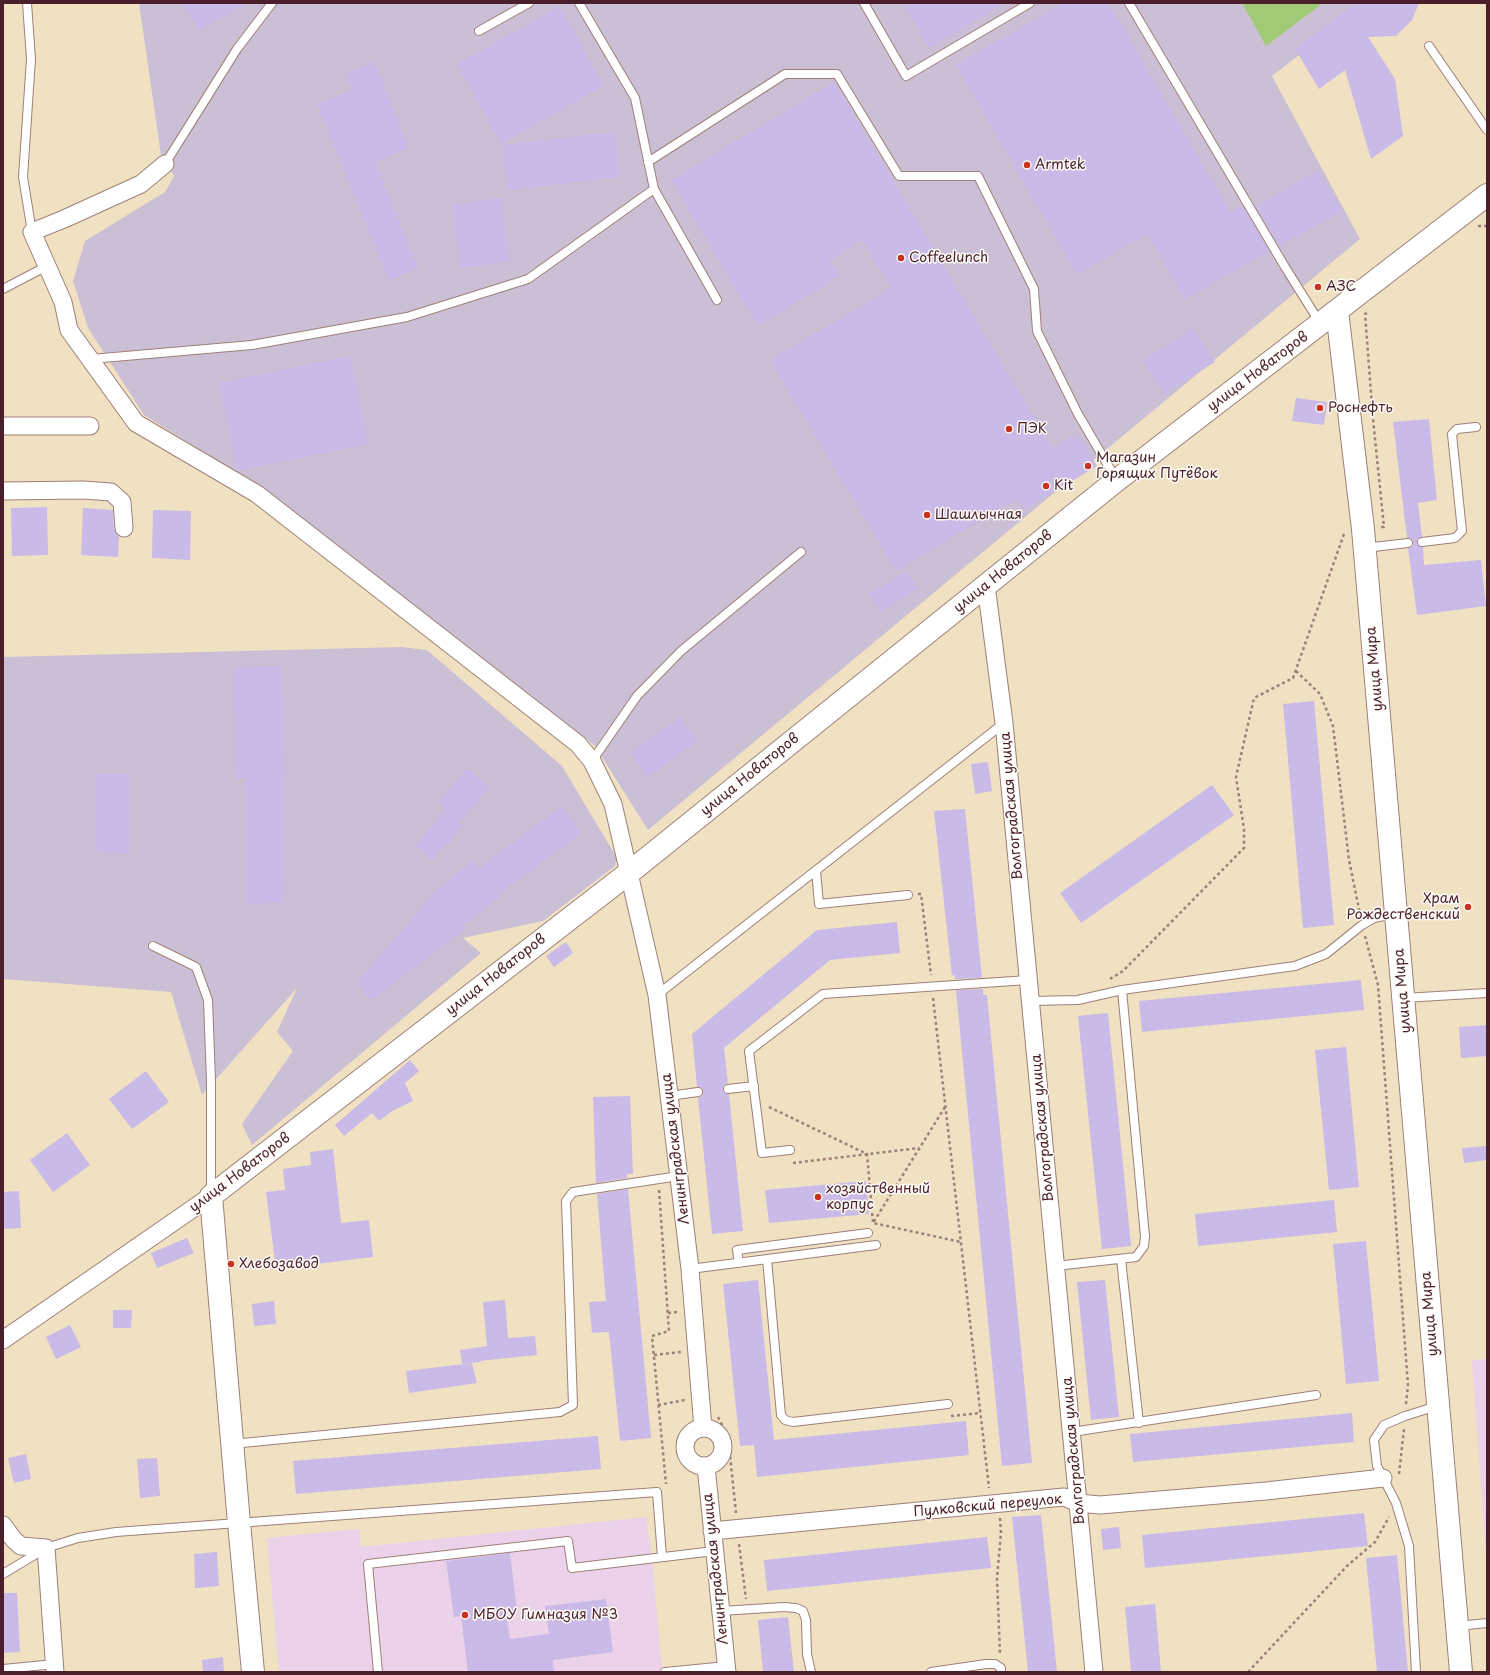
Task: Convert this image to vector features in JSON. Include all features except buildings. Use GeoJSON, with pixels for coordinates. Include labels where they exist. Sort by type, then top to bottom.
{"type":"FeatureCollection","features":[{"type":"Feature","properties":{"kind":"street"},"geometry":{"type":"LineString","coordinates":[[32,232],[64,220],[141,184],[165,164]]}},
{"type":"Feature","properties":{"kind":"street","name":"улица Новаторов"},"geometry":{"type":"LineString","coordinates":[[3,1340],[211,1196],[630,872],[1117,480],[1487,195]]}},
{"type":"Feature","properties":{"kind":"street","name":"Ленинградская улица"},"geometry":{"type":"LineString","coordinates":[[32,232],[63,302],[69,330],[136,423],[257,494],[578,744],[592,761],[613,804],[630,872],[657,995],[690,1269],[703,1428]]}},
{"type":"Feature","properties":{"kind":"street","name":"улица Мира"},"geometry":{"type":"LineString","coordinates":[[1329,318],[1364,538],[1461,1672]]}},
{"type":"Feature","properties":{"kind":"street"},"geometry":{"type":"LineString","coordinates":[[3,426],[90,426]]}},
{"type":"Feature","properties":{"kind":"street"},"geometry":{"type":"LineString","coordinates":[[3,491],[83,490],[111,492],[122,502],[124,528]]}},
{"type":"Feature","properties":{"kind":"street","name":"Волгоградская улица"},"geometry":{"type":"LineString","coordinates":[[986,585],[1004,723],[1094,1672]]}},
{"type":"Feature","properties":{"kind":"street"},"geometry":{"type":"LineString","coordinates":[[211,1196],[253,1672]]}},
{"type":"Feature","properties":{"kind":"street"},"geometry":{"type":"LineString","coordinates":[[703,1428],[710,1429],[716,1433],[721,1439],[723,1446],[722,1453],[718,1460],[706,1466],[693,1463],[685,1452],[687,1439],[696,1430],[703,1428]]}},
{"type":"Feature","properties":{"kind":"street","name":"Ленинградская улица"},"geometry":{"type":"LineString","coordinates":[[706,1466],[727,1669]]}},
{"type":"Feature","properties":{"kind":"street","name":"Пулковский переулок"},"geometry":{"type":"LineString","coordinates":[[712,1531],[1064,1497],[1078,1503],[1100,1505],[1383,1478]]}},
{"type":"Feature","properties":{"kind":"street"},"geometry":{"type":"LineString","coordinates":[[3,1525],[14,1540],[21,1546],[46,1548],[55,1668]]}},
{"type":"Feature","properties":{"kind":"lane"},"geometry":{"type":"LineString","coordinates":[[26,3],[31,59],[23,177],[32,232]]}},
{"type":"Feature","properties":{"kind":"lane"},"geometry":{"type":"LineString","coordinates":[[165,164],[237,49],[272,3]]}},
{"type":"Feature","properties":{"kind":"lane"},"geometry":{"type":"LineString","coordinates":[[479,31],[529,3]]}},
{"type":"Feature","properties":{"kind":"lane"},"geometry":{"type":"LineString","coordinates":[[579,3],[635,98],[654,189],[717,300]]}},
{"type":"Feature","properties":{"kind":"lane"},"geometry":{"type":"LineString","coordinates":[[864,3],[906,76],[1030,3]]}},
{"type":"Feature","properties":{"kind":"lane"},"geometry":{"type":"LineString","coordinates":[[1129,3],[1285,267],[1329,318]]}},
{"type":"Feature","properties":{"kind":"lane"},"geometry":{"type":"LineString","coordinates":[[1429,46],[1487,130]]}},
{"type":"Feature","properties":{"kind":"lane"},"geometry":{"type":"LineString","coordinates":[[648,162],[785,74],[837,74],[899,176],[978,176],[1034,289],[1037,331],[1078,414],[1117,480]]}},
{"type":"Feature","properties":{"kind":"lane"},"geometry":{"type":"LineString","coordinates":[[90,359],[252,345],[407,317],[528,279],[654,189]]}},
{"type":"Feature","properties":{"kind":"lane"},"geometry":{"type":"LineString","coordinates":[[3,289],[47,266]]}},
{"type":"Feature","properties":{"kind":"lane"},"geometry":{"type":"LineString","coordinates":[[1422,542],[1455,538],[1462,531],[1452,434],[1456,429],[1476,428]]}},
{"type":"Feature","properties":{"kind":"lane"},"geometry":{"type":"LineString","coordinates":[[1364,538],[1408,543]]}},
{"type":"Feature","properties":{"kind":"lane"},"geometry":{"type":"LineString","coordinates":[[592,761],[637,696],[681,651],[800,552]]}},
{"type":"Feature","properties":{"kind":"lane"},"geometry":{"type":"LineString","coordinates":[[657,995],[1004,723]]}},
{"type":"Feature","properties":{"kind":"lane"},"geometry":{"type":"LineString","coordinates":[[816,871],[819,904],[908,896]]}},
{"type":"Feature","properties":{"kind":"lane"},"geometry":{"type":"LineString","coordinates":[[1030,1001],[1078,1000],[1122,990],[1295,966],[1326,954],[1362,925],[1374,918],[1396,913]]}},
{"type":"Feature","properties":{"kind":"lane"},"geometry":{"type":"LineString","coordinates":[[153,946],[196,967],[208,1000],[211,1081],[211,1196]]}},
{"type":"Feature","properties":{"kind":"lane"},"geometry":{"type":"LineString","coordinates":[[790,1150],[762,1153],[749,1051],[823,994],[1028,980]]}},
{"type":"Feature","properties":{"kind":"lane"},"geometry":{"type":"LineString","coordinates":[[1056,1266],[1136,1257],[1144,1246],[1145,1236],[1122,990]]}},
{"type":"Feature","properties":{"kind":"lane"},"geometry":{"type":"LineString","coordinates":[[1403,998],[1487,993]]}},
{"type":"Feature","properties":{"kind":"lane"},"geometry":{"type":"LineString","coordinates":[[728,1089],[754,1086]]}},
{"type":"Feature","properties":{"kind":"lane"},"geometry":{"type":"LineString","coordinates":[[669,1096],[698,1092]]}},
{"type":"Feature","properties":{"kind":"lane"},"geometry":{"type":"LineString","coordinates":[[232,1444],[560,1412],[573,1405],[566,1201],[573,1192],[679,1176]]}},
{"type":"Feature","properties":{"kind":"lane"},"geometry":{"type":"LineString","coordinates":[[739,1263],[737,1250],[868,1233]]}},
{"type":"Feature","properties":{"kind":"lane"},"geometry":{"type":"LineString","coordinates":[[690,1269],[876,1245]]}},
{"type":"Feature","properties":{"kind":"lane"},"geometry":{"type":"LineString","coordinates":[[767,1259],[781,1415],[784,1420],[793,1422],[948,1404]]}},
{"type":"Feature","properties":{"kind":"lane"},"geometry":{"type":"LineString","coordinates":[[1121,1259],[1139,1423]]}},
{"type":"Feature","properties":{"kind":"lane"},"geometry":{"type":"LineString","coordinates":[[1072,1432],[1316,1395]]}},
{"type":"Feature","properties":{"kind":"lane"},"geometry":{"type":"LineString","coordinates":[[1416,1672],[1409,1546],[1396,1503],[1377,1466],[1374,1440],[1384,1424],[1438,1406]]}},
{"type":"Feature","properties":{"kind":"lane"},"geometry":{"type":"LineString","coordinates":[[3,1574],[46,1548],[78,1538],[116,1532],[657,1492],[662,1557]]}},
{"type":"Feature","properties":{"kind":"lane"},"geometry":{"type":"LineString","coordinates":[[378,1672],[368,1564],[568,1541],[572,1568],[714,1551]]}},
{"type":"Feature","properties":{"kind":"lane"},"geometry":{"type":"LineString","coordinates":[[720,1611],[784,1607],[803,1611],[806,1620],[807,1654],[811,1672]]}},
{"type":"Feature","properties":{"kind":"lane"},"geometry":{"type":"LineString","coordinates":[[1457,1626],[1487,1623]]}},
{"type":"Feature","properties":{"kind":"lane"},"geometry":{"type":"LineString","coordinates":[[931,1672],[986,1664],[995,1664],[1001,1670]]}},
{"type":"Feature","properties":{"kind":"lane"},"geometry":{"type":"LineString","coordinates":[[3,1669],[55,1668]]}},
{"type":"Feature","properties":{"kind":"lane"},"geometry":{"type":"LineString","coordinates":[[665,1672],[727,1669]]}},
{"type":"Feature","properties":{"kind":"path"},"geometry":{"type":"LineString","coordinates":[[1474,226],[1487,226]]}},
{"type":"Feature","properties":{"kind":"path"},"geometry":{"type":"LineString","coordinates":[[1104,983],[1123,971],[1244,848],[1244,829],[1236,777],[1254,698],[1293,678],[1346,529],[1364,538],[1384,527],[1373,419],[1365,314],[1371,310]]}},
{"type":"Feature","properties":{"kind":"path"},"geometry":{"type":"LineString","coordinates":[[1248,1672],[1348,1566],[1375,1542],[1396,1503],[1408,1385],[1378,985],[1362,925],[1349,860],[1333,726],[1320,694],[1296,671]]}},
{"type":"Feature","properties":{"kind":"path"},"geometry":{"type":"LineString","coordinates":[[908,896],[921,894],[980,1413],[1001,1533],[997,1578],[1001,1670]]}},
{"type":"Feature","properties":{"kind":"path"},"geometry":{"type":"LineString","coordinates":[[756,1101],[867,1154]]}},
{"type":"Feature","properties":{"kind":"path"},"geometry":{"type":"LineString","coordinates":[[868,1233],[946,1106]]}},
{"type":"Feature","properties":{"kind":"path"},"geometry":{"type":"LineString","coordinates":[[790,1150],[792,1163],[919,1148]]}},
{"type":"Feature","properties":{"kind":"path"},"geometry":{"type":"LineString","coordinates":[[867,1154],[873,1223]]}},
{"type":"Feature","properties":{"kind":"path"},"geometry":{"type":"LineString","coordinates":[[659,1179],[669,1331],[652,1336],[666,1488]]}},
{"type":"Feature","properties":{"kind":"path"},"geometry":{"type":"LineString","coordinates":[[873,1223],[961,1242]]}},
{"type":"Feature","properties":{"kind":"path"},"geometry":{"type":"LineString","coordinates":[[654,1355],[697,1350]]}},
{"type":"Feature","properties":{"kind":"path"},"geometry":{"type":"LineString","coordinates":[[658,1405],[701,1398]]}},
{"type":"Feature","properties":{"kind":"path"},"geometry":{"type":"LineString","coordinates":[[948,1404],[950,1416],[980,1413]]}},
{"type":"Feature","properties":{"kind":"path"},"geometry":{"type":"LineString","coordinates":[[717,1415],[728,1436],[747,1609]]}},
{"type":"Feature","properties":{"kind":"shaded area"},"geometry":{"type":"Polygon","coordinates":[[[139,3],[1366,3],[1272,76],[1360,239],[648,830],[595,746],[268,492],[144,415],[88,328],[73,281],[85,241],[165,192],[174,176],[161,155],[139,3]]]}},
{"type":"Feature","properties":{"kind":"shaded area"},"geometry":{"type":"Polygon","coordinates":[[[401,647],[427,650],[562,766],[617,858],[615,866],[543,921],[463,938],[481,953],[252,1145],[242,1124],[293,1051],[277,1032],[297,988],[202,1095],[171,992],[3,979],[3,657],[401,647]]]}},
{"type":"Feature","properties":{"kind":"shaded area"},"geometry":{"type":"Polygon","coordinates":[[[1487,1359],[1487,1568],[1472,1360],[1487,1359]]]}},
{"type":"Feature","properties":{"kind":"shaded area","name":"МБОУ Гимназия №3"},"geometry":{"type":"Polygon","coordinates":[[[646,1517],[652,1558],[662,1672],[279,1672],[267,1538],[359,1529],[361,1547],[646,1517]]]}},
{"type":"Feature","properties":{"kind":"green space"},"geometry":{"type":"Polygon","coordinates":[[[1242,3],[1323,3],[1266,46],[1242,3]]]}},
{"type":"Feature","properties":{"kind":"place","name":"Armtek"},"geometry":{"type":"Point","coordinates":[1027,165]}},
{"type":"Feature","properties":{"kind":"place","name":"Coffeelunch"},"geometry":{"type":"Point","coordinates":[901,258]}},
{"type":"Feature","properties":{"kind":"place","name":"АЗС"},"geometry":{"type":"Point","coordinates":[1318,287]}},
{"type":"Feature","properties":{"kind":"place","name":"Роснефть"},"geometry":{"type":"Point","coordinates":[1320,408]}},
{"type":"Feature","properties":{"kind":"place","name":"ПЭК"},"geometry":{"type":"Point","coordinates":[1009,429]}},
{"type":"Feature","properties":{"kind":"place","name":"Магазин Горящих Путёвок"},"geometry":{"type":"Point","coordinates":[1088,466]}},
{"type":"Feature","properties":{"kind":"place","name":"Kit"},"geometry":{"type":"Point","coordinates":[1046,486]}},
{"type":"Feature","properties":{"kind":"place","name":"Шашлычная"},"geometry":{"type":"Point","coordinates":[927,515]}},
{"type":"Feature","properties":{"kind":"place","name":"Храм Рождественский"},"geometry":{"type":"Point","coordinates":[1468,907]}},
{"type":"Feature","properties":{"kind":"place","name":"хозяйственный корпус"},"geometry":{"type":"Point","coordinates":[818,1197]}},
{"type":"Feature","properties":{"kind":"place","name":"Хлебозавод"},"geometry":{"type":"Point","coordinates":[231,1264]}},
{"type":"Feature","properties":{"kind":"place","name":"МБОУ Гимназия №3"},"geometry":{"type":"Point","coordinates":[465,1615]}}]}
